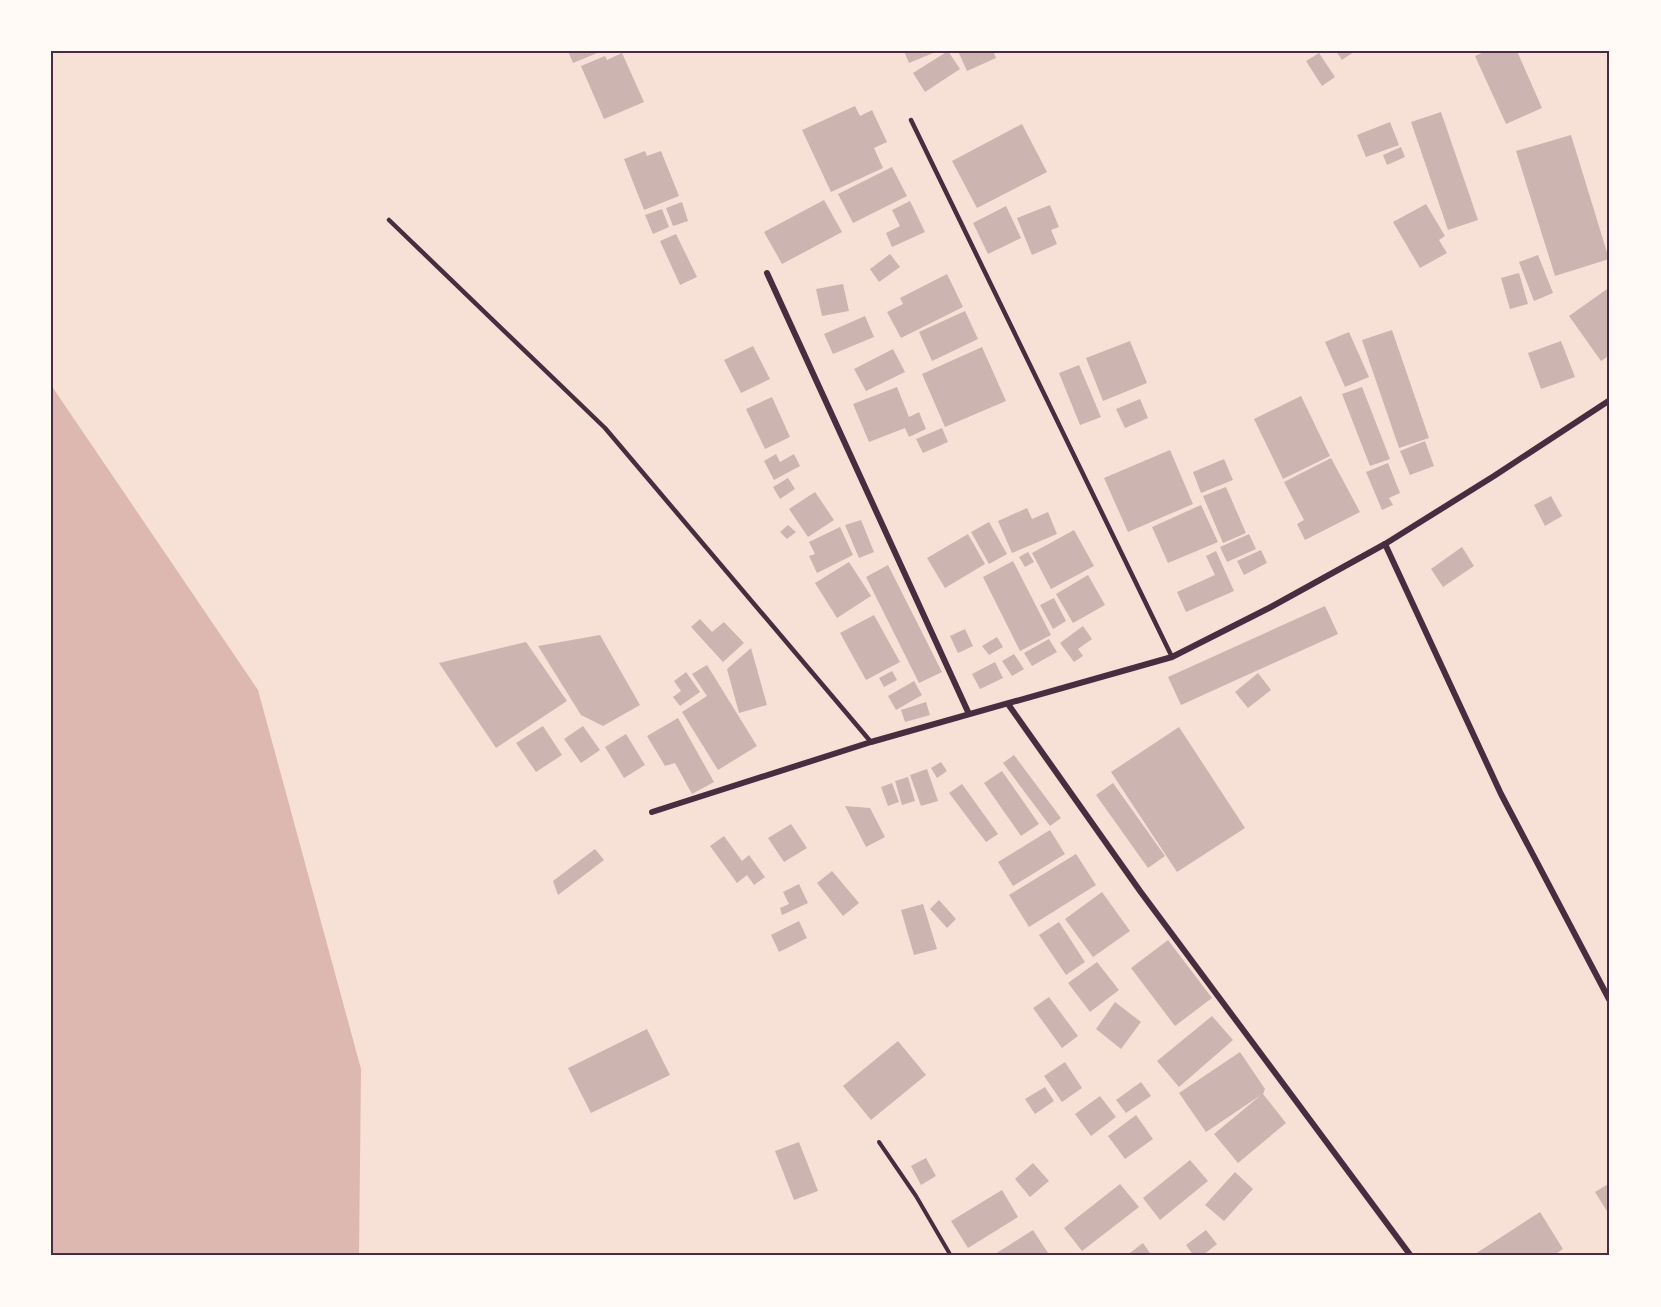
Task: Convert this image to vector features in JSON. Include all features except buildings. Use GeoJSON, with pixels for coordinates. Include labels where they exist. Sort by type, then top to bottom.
{"type":"FeatureCollection","features":[{"type":"Feature","properties":{"kind":"street"},"geometry":{"type":"LineString","coordinates":[[767,273],[969,714]]}},
{"type":"Feature","properties":{"kind":"street"},"geometry":{"type":"LineString","coordinates":[[652,812],[871,742],[1172,657],[1269,608],[1385,544],[1610,400]]}},
{"type":"Feature","properties":{"kind":"street"},"geometry":{"type":"LineString","coordinates":[[1385,544],[1501,794],[1610,1001]]}},
{"type":"Feature","properties":{"kind":"street"},"geometry":{"type":"LineString","coordinates":[[1008,704],[1167,928],[1411,1256]]}},
{"type":"Feature","properties":{"kind":"lane"},"geometry":{"type":"LineString","coordinates":[[912,120],[1172,657]]}},
{"type":"Feature","properties":{"kind":"lane"},"geometry":{"type":"LineString","coordinates":[[389,220],[605,428],[871,742]]}},
{"type":"Feature","properties":{"kind":"path"},"geometry":{"type":"LineString","coordinates":[[879,1142],[916,1196],[951,1256]]}},
{"type":"Feature","properties":{"kind":"shaded area"},"geometry":{"type":"Polygon","coordinates":[[[51,385],[258,690],[361,1069],[359,1256],[51,1256],[51,385]]]}}]}
